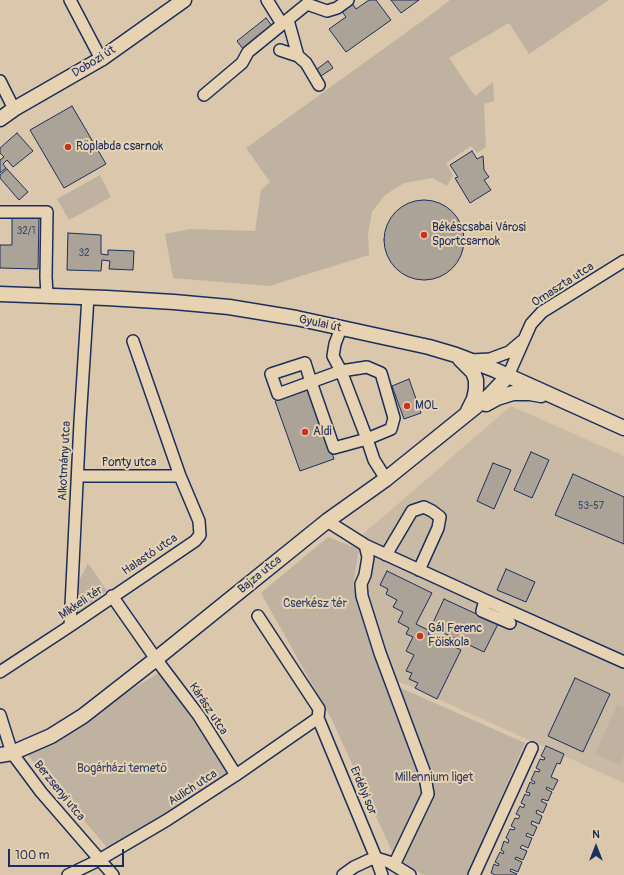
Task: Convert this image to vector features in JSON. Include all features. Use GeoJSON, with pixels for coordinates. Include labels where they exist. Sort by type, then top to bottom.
{"type":"FeatureCollection","features":[{"type":"Feature","properties":{"kind":"main road","name":"Dobozi út"},"geometry":{"type":"LineString","coordinates":[[0,119],[14,109],[101,59],[184,0]]}},
{"type":"Feature","properties":{"kind":"main road","name":"Gyulai út"},"geometry":{"type":"LineString","coordinates":[[0,294],[174,302],[229,307],[296,318],[429,347],[456,355],[495,370],[624,428]]}},
{"type":"Feature","properties":{"kind":"main road"},"geometry":{"type":"LineString","coordinates":[[456,355],[473,372],[476,380],[474,399],[465,416]]}},
{"type":"Feature","properties":{"kind":"main road","name":"Bajza utca"},"geometry":{"type":"LineString","coordinates":[[6,754],[51,736],[83,716],[327,521],[386,479],[465,416],[489,396],[508,376]]}},
{"type":"Feature","properties":{"kind":"main road"},"geometry":{"type":"LineString","coordinates":[[465,416],[497,398],[514,393],[530,393],[559,398]]}},
{"type":"Feature","properties":{"kind":"street"},"geometry":{"type":"LineString","coordinates":[[70,0],[101,59]]}},
{"type":"Feature","properties":{"kind":"street"},"geometry":{"type":"LineString","coordinates":[[267,0],[285,22],[298,56],[306,64],[320,85]]}},
{"type":"Feature","properties":{"kind":"street"},"geometry":{"type":"LineString","coordinates":[[204,95],[242,63],[248,52],[307,2],[327,11],[337,8],[348,0]]}},
{"type":"Feature","properties":{"kind":"street"},"geometry":{"type":"LineString","coordinates":[[280,50],[298,56]]}},
{"type":"Feature","properties":{"kind":"street"},"geometry":{"type":"LineString","coordinates":[[0,81],[14,109]]}},
{"type":"Feature","properties":{"kind":"street"},"geometry":{"type":"LineString","coordinates":[[0,212],[47,212],[47,296]]}},
{"type":"Feature","properties":{"kind":"street","name":"Omaszta utca"},"geometry":{"type":"LineString","coordinates":[[508,376],[531,324],[542,312],[624,261]]}},
{"type":"Feature","properties":{"kind":"street","name":"Alkotmány utca"},"geometry":{"type":"LineString","coordinates":[[70,626],[88,297]]}},
{"type":"Feature","properties":{"kind":"street"},"geometry":{"type":"LineString","coordinates":[[341,328],[335,344],[333,356],[341,371],[374,460],[386,479]]}},
{"type":"Feature","properties":{"kind":"street","name":"Omaszta utca"},"geometry":{"type":"LineString","coordinates":[[470,360],[490,359],[509,352],[524,339]]}},
{"type":"Feature","properties":{"kind":"street"},"geometry":{"type":"LineString","coordinates":[[133,341],[180,476]]}},
{"type":"Feature","properties":{"kind":"street"},"geometry":{"type":"LineString","coordinates":[[368,367],[381,373],[394,418],[391,429],[367,439],[334,448],[311,382],[341,371],[368,367]]}},
{"type":"Feature","properties":{"kind":"street","name":"Ponty utca"},"geometry":{"type":"LineString","coordinates":[[78,476],[180,476]]}},
{"type":"Feature","properties":{"kind":"street","name":"Halastó utca"},"geometry":{"type":"LineString","coordinates":[[112,596],[195,541],[200,535],[199,521],[180,476]]}},
{"type":"Feature","properties":{"kind":"street"},"geometry":{"type":"LineString","coordinates":[[386,555],[412,511],[424,507],[432,511],[440,518],[438,528],[418,570]]}},
{"type":"Feature","properties":{"kind":"street"},"geometry":{"type":"LineString","coordinates":[[327,521],[365,545],[386,555],[624,662]]}},
{"type":"Feature","properties":{"kind":"street"},"geometry":{"type":"LineString","coordinates":[[365,545],[368,557],[365,575],[360,584],[362,596],[380,653],[424,771],[428,794],[394,865]]}},
{"type":"Feature","properties":{"kind":"street","name":"Mikkeli tér"},"geometry":{"type":"LineString","coordinates":[[0,672],[70,626],[112,596],[156,659]]}},
{"type":"Feature","properties":{"kind":"street"},"geometry":{"type":"LineString","coordinates":[[485,600],[482,611],[510,623]]}},
{"type":"Feature","properties":{"kind":"street","name":"Erdélyi sor"},"geometry":{"type":"LineString","coordinates":[[258,616],[318,713],[382,875]]}},
{"type":"Feature","properties":{"kind":"street","name":"Kárász utca"},"geometry":{"type":"LineString","coordinates":[[156,659],[199,716],[236,775]]}},
{"type":"Feature","properties":{"kind":"street","name":"Aulich utca"},"geometry":{"type":"LineString","coordinates":[[68,875],[99,860],[167,820],[236,775],[318,713]]}},
{"type":"Feature","properties":{"kind":"street","name":"Berzsenyi utca"},"geometry":{"type":"LineString","coordinates":[[0,715],[6,754],[113,875]]}},
{"type":"Feature","properties":{"kind":"street"},"geometry":{"type":"LineString","coordinates":[[474,875],[532,748]]}},
{"type":"Feature","properties":{"kind":"street"},"geometry":{"type":"LineString","coordinates":[[343,875],[354,867],[376,858],[394,865],[410,875]]}},
{"type":"Feature","properties":{"kind":"shaded area"},"geometry":{"type":"Polygon","coordinates":[[[511,406],[624,456],[624,783],[407,685],[395,681],[365,587],[373,558],[379,545],[365,539],[362,535],[511,406]]]}},
{"type":"Feature","properties":{"kind":"green space"},"geometry":{"type":"Polygon","coordinates":[[[450,0],[609,0],[529,54],[509,23],[449,58],[475,96],[493,82],[494,101],[484,104],[486,147],[477,153],[471,146],[446,163],[453,175],[447,186],[433,178],[404,183],[385,195],[372,212],[368,234],[369,255],[269,286],[173,278],[165,234],[190,229],[255,231],[261,190],[270,182],[246,148],[450,0]]]}},
{"type":"Feature","properties":{"kind":"green space"},"geometry":{"type":"Polygon","coordinates":[[[100,175],[111,197],[69,220],[57,199],[100,175]]]}},
{"type":"Feature","properties":{"kind":"green space","name":"Millennium liget"},"geometry":{"type":"Polygon","coordinates":[[[328,537],[359,549],[353,586],[383,680],[525,743],[467,875],[423,875],[394,856],[332,720],[261,593],[328,537]]]}},
{"type":"Feature","properties":{"kind":"green space"},"geometry":{"type":"Polygon","coordinates":[[[88,563],[107,591],[78,612],[79,581],[88,563]]]}},
{"type":"Feature","properties":{"kind":"green space","name":"Bogárházi temető"},"geometry":{"type":"Polygon","coordinates":[[[160,672],[230,775],[110,851],[27,754],[160,672]]]}},
{"type":"Feature","properties":{"kind":"green space"},"geometry":{"type":"Polygon","coordinates":[[[617,705],[624,708],[624,755],[620,765],[595,754],[617,705]]]}},
{"type":"Feature","properties":{"kind":"building"},"geometry":{"type":"Polygon","coordinates":[[[369,0],[376,0],[391,20],[346,52],[329,29],[346,17],[341,10],[352,3],[356,9],[369,0]]]}},
{"type":"Feature","properties":{"kind":"building"},"geometry":{"type":"Polygon","coordinates":[[[391,0],[419,0],[401,13],[391,0]]]}},
{"type":"Feature","properties":{"kind":"building"},"geometry":{"type":"Polygon","coordinates":[[[266,18],[273,27],[243,49],[237,41],[266,18]]]}},
{"type":"Feature","properties":{"kind":"building"},"geometry":{"type":"Polygon","coordinates":[[[328,61],[333,68],[318,78],[313,72],[328,61]]]}},
{"type":"Feature","properties":{"kind":"building","name":"Röplabda csarnok"},"geometry":{"type":"Polygon","coordinates":[[[72,106],[106,164],[64,188],[30,130],[72,106]]]}},
{"type":"Feature","properties":{"kind":"building"},"geometry":{"type":"Polygon","coordinates":[[[17,133],[33,151],[13,167],[7,160],[3,164],[6,168],[0,173],[0,160],[4,157],[0,153],[0,148],[17,133]]]}},
{"type":"Feature","properties":{"kind":"building"},"geometry":{"type":"Polygon","coordinates":[[[472,151],[477,159],[483,156],[484,170],[489,177],[484,180],[491,190],[470,203],[455,178],[458,177],[450,165],[472,151]]]}},
{"type":"Feature","properties":{"kind":"building"},"geometry":{"type":"Polygon","coordinates":[[[7,169],[28,192],[19,200],[0,178],[0,175],[7,169]]]}},
{"type":"Feature","properties":{"kind":"building","name":"Békéscsabai Városi Sportcsarnok"},"geometry":{"type":"Polygon","coordinates":[[[424,200],[439,203],[452,212],[461,225],[464,240],[461,255],[452,268],[439,277],[424,280],[409,277],[396,268],[387,255],[384,240],[387,225],[396,212],[409,203],[424,200]]]}},
{"type":"Feature","properties":{"kind":"building"},"geometry":{"type":"Polygon","coordinates":[[[12,217],[39,217],[38,269],[0,268],[0,245],[12,245],[12,217]]]}},
{"type":"Feature","properties":{"kind":"building"},"geometry":{"type":"Polygon","coordinates":[[[68,233],[101,235],[101,254],[108,255],[108,250],[134,251],[133,270],[109,269],[110,261],[102,260],[101,271],[67,270],[68,233]]]}},
{"type":"Feature","properties":{"kind":"building"},"geometry":{"type":"Polygon","coordinates":[[[409,379],[421,413],[404,419],[392,386],[409,379]]]}},
{"type":"Feature","properties":{"kind":"building"},"geometry":{"type":"Polygon","coordinates":[[[310,389],[334,459],[300,471],[275,401],[310,389]]]}},
{"type":"Feature","properties":{"kind":"building"},"geometry":{"type":"Polygon","coordinates":[[[531,452],[549,460],[532,498],[514,490],[531,452]]]}},
{"type":"Feature","properties":{"kind":"building"},"geometry":{"type":"Polygon","coordinates":[[[493,463],[511,470],[494,509],[477,501],[493,463]]]}},
{"type":"Feature","properties":{"kind":"building"},"geometry":{"type":"Polygon","coordinates":[[[573,474],[624,497],[624,544],[555,515],[573,474]]]}},
{"type":"Feature","properties":{"kind":"building"},"geometry":{"type":"Polygon","coordinates":[[[506,569],[535,582],[526,602],[497,590],[506,569]]]}},
{"type":"Feature","properties":{"kind":"building","name":"Gál Ferenc Főiskola"},"geometry":{"type":"Polygon","coordinates":[[[387,571],[432,593],[416,624],[430,631],[428,634],[461,650],[437,699],[415,688],[418,683],[409,679],[412,673],[406,671],[414,655],[406,651],[413,637],[406,634],[409,628],[398,622],[403,612],[393,607],[397,600],[386,594],[388,589],[380,585],[387,571]]]}},
{"type":"Feature","properties":{"kind":"building"},"geometry":{"type":"Polygon","coordinates":[[[444,599],[498,624],[484,652],[431,627],[444,599]]]}},
{"type":"Feature","properties":{"kind":"building"},"geometry":{"type":"Polygon","coordinates":[[[575,678],[610,694],[583,752],[548,736],[575,678]]]}},
{"type":"Feature","properties":{"kind":"building"},"geometry":{"type":"Polygon","coordinates":[[[546,746],[564,754],[560,764],[557,763],[551,777],[558,780],[553,790],[547,787],[546,789],[552,792],[548,801],[542,799],[541,801],[547,804],[543,813],[537,810],[536,813],[542,816],[539,824],[532,821],[531,824],[537,827],[533,836],[527,833],[526,836],[532,838],[528,848],[522,845],[520,848],[527,851],[523,860],[516,857],[515,859],[522,862],[518,872],[511,869],[510,871],[517,874],[495,875],[491,873],[494,864],[498,866],[499,864],[495,862],[500,852],[503,854],[504,852],[501,850],[504,841],[508,843],[509,840],[506,838],[510,829],[514,830],[515,828],[511,826],[515,818],[518,819],[520,816],[516,814],[520,806],[523,808],[525,805],[521,803],[525,794],[529,796],[530,793],[526,792],[530,782],[534,784],[535,782],[531,780],[535,771],[539,772],[540,770],[536,768],[540,759],[544,760],[545,758],[541,756],[546,746]]]}},
{"type":"Feature","properties":{"kind":"place","name":"Röplabda csarnok"},"geometry":{"type":"Point","coordinates":[68,147]}},
{"type":"Feature","properties":{"kind":"place","name":"Békéscsabai Városi Sportcsarnok"},"geometry":{"type":"Point","coordinates":[424,235]}},
{"type":"Feature","properties":{"kind":"place","name":"MOL"},"geometry":{"type":"Point","coordinates":[407,406]}},
{"type":"Feature","properties":{"kind":"place","name":"Aldi"},"geometry":{"type":"Point","coordinates":[305,432]}},
{"type":"Feature","properties":{"kind":"place","name":"Gál Ferenc Főiskola"},"geometry":{"type":"Point","coordinates":[420,636]}},
{"type":"Feature","properties":{"kind":"park label","name":"Cserkész tér"},"geometry":{"type":"Point","coordinates":[315,604]}}]}
